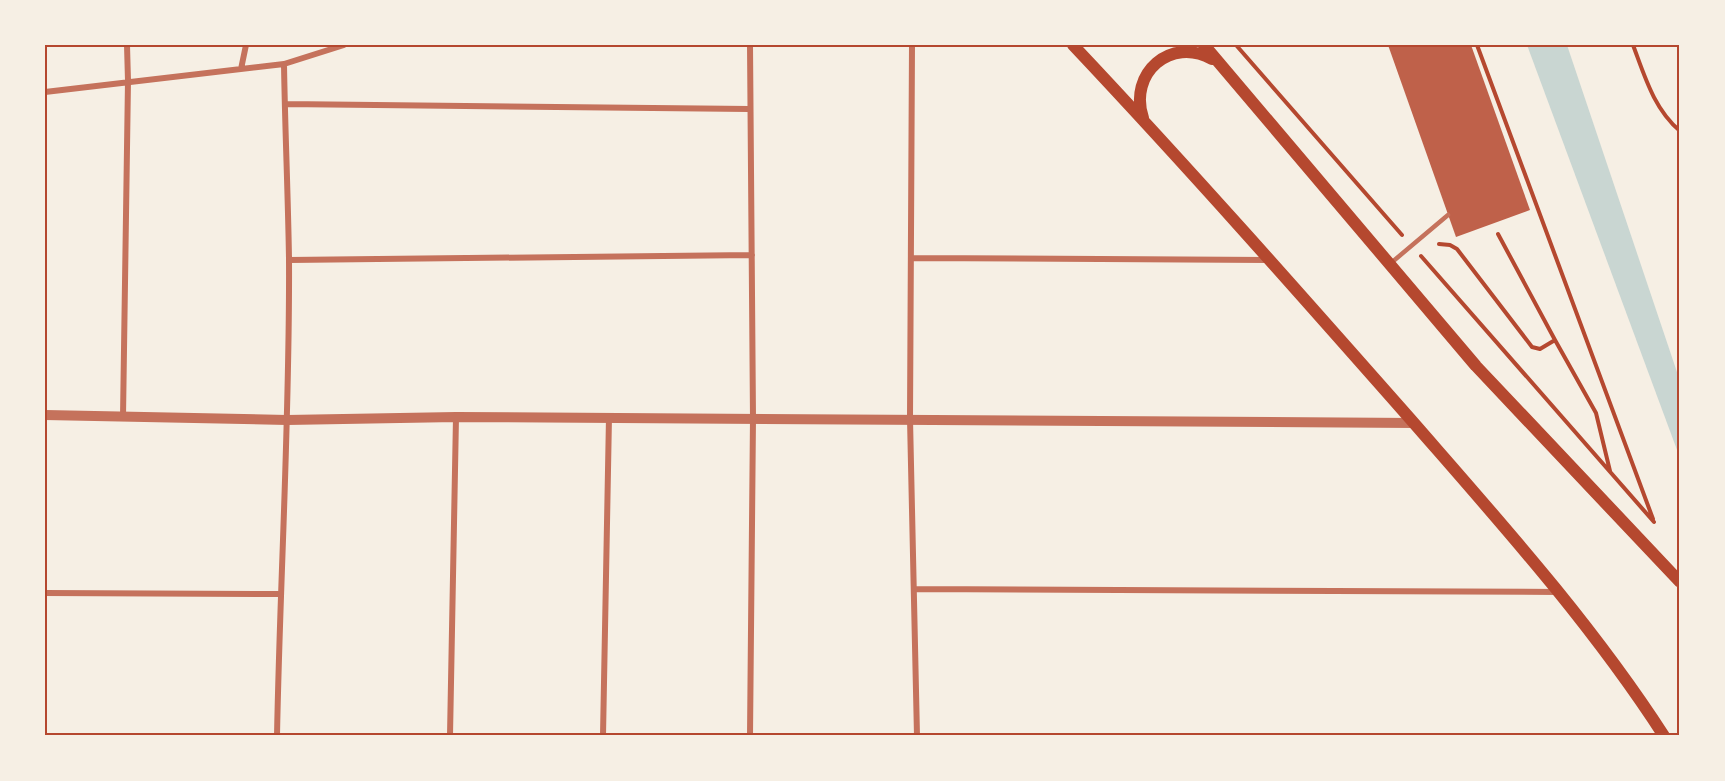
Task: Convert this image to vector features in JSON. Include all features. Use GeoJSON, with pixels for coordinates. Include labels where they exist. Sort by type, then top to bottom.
{"type":"FeatureCollection","features":[{"type":"Feature","properties":{"kind":"main road"},"geometry":{"type":"LineString","coordinates":[[1073,45],[1272,260],[1504,525],[1607,655],[1664,736]]}},
{"type":"Feature","properties":{"kind":"main road"},"geometry":{"type":"LineString","coordinates":[[1204,45],[1476,366],[1680,582]]}},
{"type":"Feature","properties":{"kind":"main road"},"geometry":{"type":"LineString","coordinates":[[1144,120],[1140,102],[1142,85],[1147,74],[1164,57],[1188,51],[1211,58],[1220,65]]}},
{"type":"Feature","properties":{"kind":"street"},"geometry":{"type":"LineString","coordinates":[[123,417],[127,45]]}},
{"type":"Feature","properties":{"kind":"street"},"geometry":{"type":"LineString","coordinates":[[241,69],[246,45]]}},
{"type":"Feature","properties":{"kind":"street"},"geometry":{"type":"LineString","coordinates":[[45,92],[284,64],[344,45]]}},
{"type":"Feature","properties":{"kind":"street"},"geometry":{"type":"LineString","coordinates":[[750,45],[753,418],[750,736]]}},
{"type":"Feature","properties":{"kind":"street"},"geometry":{"type":"LineString","coordinates":[[912,45],[910,419],[917,736]]}},
{"type":"Feature","properties":{"kind":"street"},"geometry":{"type":"LineString","coordinates":[[277,736],[287,420],[289,260],[284,64]]}},
{"type":"Feature","properties":{"kind":"street"},"geometry":{"type":"LineString","coordinates":[[285,104],[749,109]]}},
{"type":"Feature","properties":{"kind":"street"},"geometry":{"type":"LineString","coordinates":[[289,260],[752,255]]}},
{"type":"Feature","properties":{"kind":"street"},"geometry":{"type":"LineString","coordinates":[[911,258],[1272,260]]}},
{"type":"Feature","properties":{"kind":"street"},"geometry":{"type":"LineString","coordinates":[[45,415],[287,420],[609,417],[1414,423]]}},
{"type":"Feature","properties":{"kind":"street"},"geometry":{"type":"LineString","coordinates":[[450,736],[456,417]]}},
{"type":"Feature","properties":{"kind":"street"},"geometry":{"type":"LineString","coordinates":[[603,736],[609,417]]}},
{"type":"Feature","properties":{"kind":"street"},"geometry":{"type":"LineString","coordinates":[[915,589],[1559,592]]}},
{"type":"Feature","properties":{"kind":"street"},"geometry":{"type":"LineString","coordinates":[[45,592],[280,594]]}},
{"type":"Feature","properties":{"kind":"lane"},"geometry":{"type":"LineString","coordinates":[[1391,263],[1448,215]]}},
{"type":"Feature","properties":{"kind":"path"},"geometry":{"type":"LineString","coordinates":[[1236,45],[1654,522]]}},
{"type":"Feature","properties":{"kind":"path"},"geometry":{"type":"LineString","coordinates":[[1477,45],[1658,533]]}},
{"type":"Feature","properties":{"kind":"path"},"geometry":{"type":"LineString","coordinates":[[1634,45],[1654,100],[1667,120],[1680,131]]}},
{"type":"Feature","properties":{"kind":"path"},"geometry":{"type":"LineString","coordinates":[[1498,234],[1596,413],[1610,472]]}},
{"type":"Feature","properties":{"kind":"path"},"geometry":{"type":"LineString","coordinates":[[1420,255],[1440,244],[1454,246],[1534,348],[1540,349],[1555,340]]}},
{"type":"Feature","properties":{"kind":"shaded area"},"geometry":{"type":"Polygon","coordinates":[[[1527,45],[1567,45],[1680,381],[1680,458],[1527,45]]]}},
{"type":"Feature","properties":{"kind":"building"},"geometry":{"type":"Polygon","coordinates":[[[1388,45],[1471,45],[1530,210],[1456,237],[1388,45]]]}}]}
